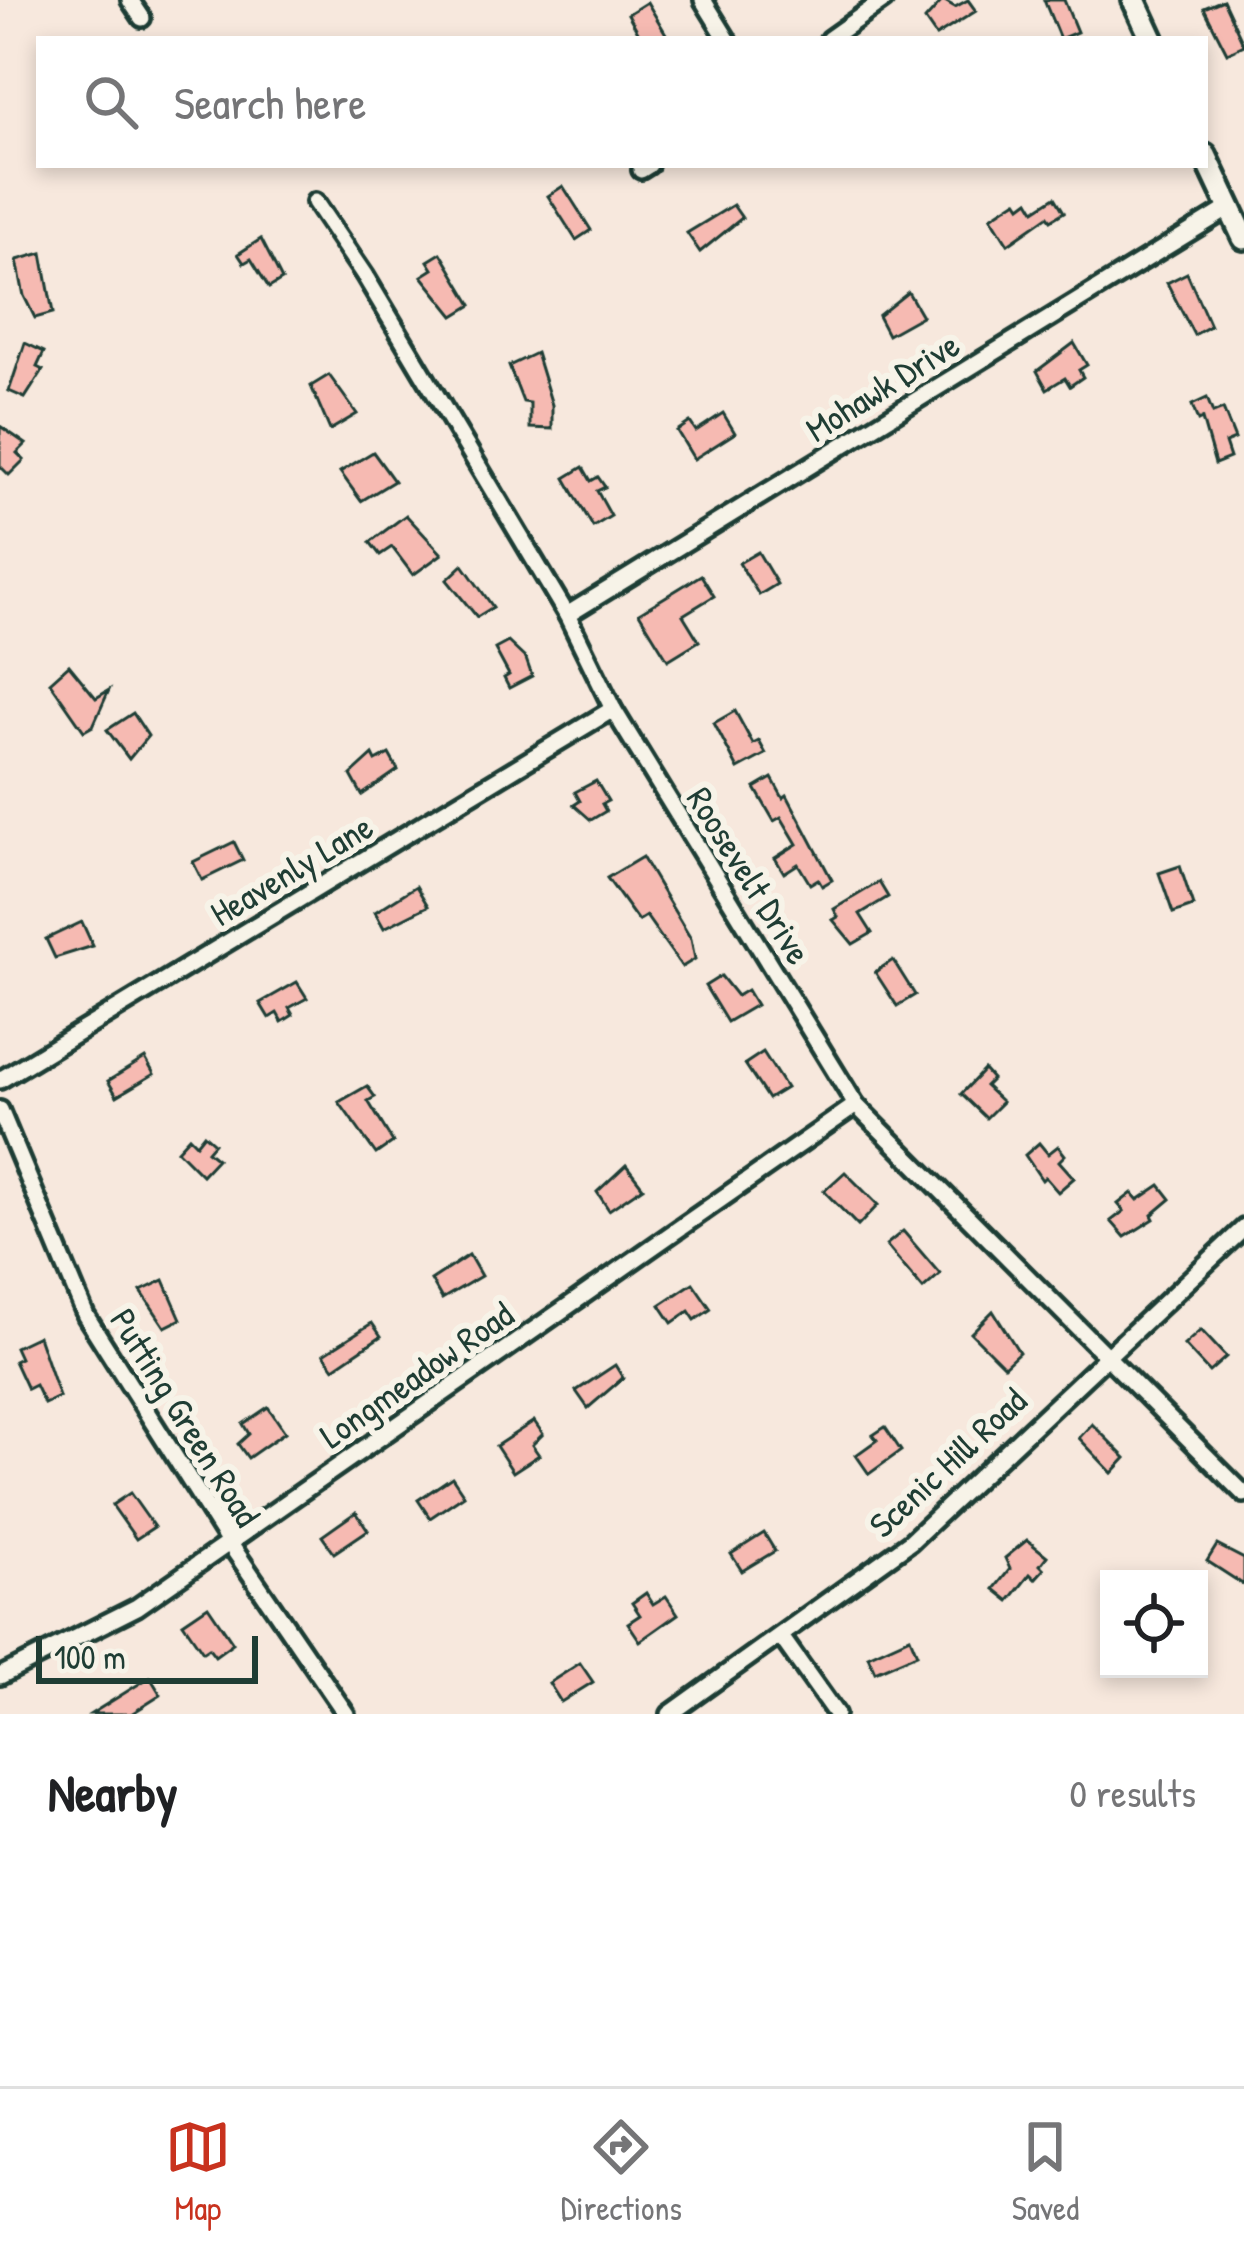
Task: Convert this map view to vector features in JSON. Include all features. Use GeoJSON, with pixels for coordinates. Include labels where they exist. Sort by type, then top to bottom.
{"type":"FeatureCollection","features":[{"type":"Feature","properties":{"kind":"main road"},"geometry":{"type":"LineString","coordinates":[[1134,0],[1151,36]]}},
{"type":"Feature","properties":{"kind":"main road"},"geometry":{"type":"LineString","coordinates":[[1208,162],[1244,238]]}},
{"type":"Feature","properties":{"kind":"street"},"geometry":{"type":"LineString","coordinates":[[130,0],[142,18]]}},
{"type":"Feature","properties":{"kind":"street"},"geometry":{"type":"LineString","coordinates":[[703,0],[725,36]]}},
{"type":"Feature","properties":{"kind":"street"},"geometry":{"type":"LineString","coordinates":[[834,36],[884,0]]}},
{"type":"Feature","properties":{"kind":"street","name":"Roosevelt Drive"},"geometry":{"type":"LineString","coordinates":[[315,202],[567,615],[613,710],[856,1105],[1244,1494]]}},
{"type":"Feature","properties":{"kind":"street","name":"Mohawk Drive"},"geometry":{"type":"LineString","coordinates":[[567,615],[1229,208]]}},
{"type":"Feature","properties":{"kind":"street","name":"Heavenly Lane"},"geometry":{"type":"LineString","coordinates":[[0,1080],[613,710]]}},
{"type":"Feature","properties":{"kind":"street","name":"Longmeadow Road"},"geometry":{"type":"LineString","coordinates":[[0,1676],[137,1607],[856,1105]]}},
{"type":"Feature","properties":{"kind":"street","name":"Putting Green Road"},"geometry":{"type":"LineString","coordinates":[[0,1110],[5,1134],[86,1316],[228,1541],[346,1714]]}},
{"type":"Feature","properties":{"kind":"street","name":"Scenic Hill Road"},"geometry":{"type":"LineString","coordinates":[[670,1714],[910,1543],[1107,1352],[1244,1228]]}},
{"type":"Feature","properties":{"kind":"street"},"geometry":{"type":"LineString","coordinates":[[782,1638],[836,1714]]}},
{"type":"Feature","properties":{"kind":"building"},"geometry":{"type":"Polygon","coordinates":[[[943,0],[955,7],[968,0],[976,11],[936,36],[925,20],[943,0]]]}},
{"type":"Feature","properties":{"kind":"building"},"geometry":{"type":"Polygon","coordinates":[[[1044,0],[1064,0],[1077,32],[1059,36],[1044,0]]]}},
{"type":"Feature","properties":{"kind":"building"},"geometry":{"type":"Polygon","coordinates":[[[1223,0],[1244,45],[1227,53],[1204,8],[1223,0]]]}},
{"type":"Feature","properties":{"kind":"building"},"geometry":{"type":"Polygon","coordinates":[[[647,2],[667,36],[640,36],[628,14],[647,2]]]}},
{"type":"Feature","properties":{"kind":"building"},"geometry":{"type":"Polygon","coordinates":[[[563,186],[591,230],[576,240],[548,196],[563,186]]]}},
{"type":"Feature","properties":{"kind":"building"},"geometry":{"type":"Polygon","coordinates":[[[1055,197],[1064,212],[1051,220],[1048,216],[1008,244],[991,217],[1017,200],[1021,206],[1029,200],[1035,210],[1055,197]]]}},
{"type":"Feature","properties":{"kind":"building"},"geometry":{"type":"Polygon","coordinates":[[[733,205],[742,218],[700,252],[687,233],[733,205]]]}},
{"type":"Feature","properties":{"kind":"building"},"geometry":{"type":"Polygon","coordinates":[[[261,239],[282,280],[269,288],[251,259],[244,263],[238,254],[261,239]]]}},
{"type":"Feature","properties":{"kind":"building"},"geometry":{"type":"Polygon","coordinates":[[[42,253],[53,313],[35,318],[24,296],[17,260],[42,253]]]}},
{"type":"Feature","properties":{"kind":"building"},"geometry":{"type":"Polygon","coordinates":[[[441,253],[472,305],[454,316],[422,276],[433,269],[428,261],[441,253]]]}},
{"type":"Feature","properties":{"kind":"building"},"geometry":{"type":"Polygon","coordinates":[[[1187,273],[1210,326],[1194,335],[1167,283],[1187,273]]]}},
{"type":"Feature","properties":{"kind":"building"},"geometry":{"type":"Polygon","coordinates":[[[908,292],[922,316],[888,335],[878,316],[908,292]]]}},
{"type":"Feature","properties":{"kind":"building"},"geometry":{"type":"Polygon","coordinates":[[[25,343],[44,352],[37,367],[43,370],[25,398],[9,391],[25,343]]]}},
{"type":"Feature","properties":{"kind":"building"},"geometry":{"type":"Polygon","coordinates":[[[1074,343],[1087,365],[1079,370],[1083,377],[1070,386],[1065,378],[1047,389],[1037,371],[1074,343]]]}},
{"type":"Feature","properties":{"kind":"building"},"geometry":{"type":"Polygon","coordinates":[[[536,353],[552,405],[552,429],[530,428],[530,403],[523,402],[509,366],[536,353]]]}},
{"type":"Feature","properties":{"kind":"building"},"geometry":{"type":"Polygon","coordinates":[[[329,375],[357,414],[330,430],[311,386],[329,375]]]}},
{"type":"Feature","properties":{"kind":"building"},"geometry":{"type":"Polygon","coordinates":[[[1207,398],[1213,413],[1223,409],[1235,439],[1225,443],[1230,458],[1215,464],[1202,419],[1198,421],[1192,405],[1207,398]]]}},
{"type":"Feature","properties":{"kind":"building"},"geometry":{"type":"Polygon","coordinates":[[[723,413],[735,433],[694,459],[677,431],[690,422],[696,431],[723,413]]]}},
{"type":"Feature","properties":{"kind":"building"},"geometry":{"type":"Polygon","coordinates":[[[0,426],[26,444],[17,453],[24,460],[9,475],[0,466],[0,426]]]}},
{"type":"Feature","properties":{"kind":"building"},"geometry":{"type":"Polygon","coordinates":[[[373,452],[394,481],[361,501],[340,472],[373,452]]]}},
{"type":"Feature","properties":{"kind":"building"},"geometry":{"type":"Polygon","coordinates":[[[583,467],[591,481],[598,477],[605,487],[597,491],[611,516],[593,527],[565,478],[583,467]]]}},
{"type":"Feature","properties":{"kind":"building"},"geometry":{"type":"Polygon","coordinates":[[[406,515],[442,554],[413,575],[392,547],[380,555],[370,542],[406,515]]]}},
{"type":"Feature","properties":{"kind":"building"},"geometry":{"type":"Polygon","coordinates":[[[758,552],[777,584],[759,595],[739,563],[758,552]]]}},
{"type":"Feature","properties":{"kind":"building"},"geometry":{"type":"Polygon","coordinates":[[[463,565],[493,607],[477,617],[447,580],[463,565]]]}},
{"type":"Feature","properties":{"kind":"building"},"geometry":{"type":"Polygon","coordinates":[[[701,575],[714,596],[683,615],[699,641],[668,660],[639,613],[701,575]]]}},
{"type":"Feature","properties":{"kind":"building"},"geometry":{"type":"Polygon","coordinates":[[[508,642],[526,659],[532,676],[509,688],[504,678],[509,675],[495,649],[508,642]]]}},
{"type":"Feature","properties":{"kind":"building"},"geometry":{"type":"Polygon","coordinates":[[[69,665],[96,698],[109,690],[93,726],[84,731],[50,682],[69,665]]]}},
{"type":"Feature","properties":{"kind":"building"},"geometry":{"type":"Polygon","coordinates":[[[735,711],[753,744],[759,741],[766,754],[738,769],[714,723],[735,711]]]}},
{"type":"Feature","properties":{"kind":"building"},"geometry":{"type":"Polygon","coordinates":[[[133,713],[148,736],[129,759],[107,730],[133,713]]]}},
{"type":"Feature","properties":{"kind":"building"},"geometry":{"type":"Polygon","coordinates":[[[389,754],[398,770],[362,795],[351,775],[373,755],[376,761],[389,754]]]}},
{"type":"Feature","properties":{"kind":"building"},"geometry":{"type":"Polygon","coordinates":[[[772,778],[783,798],[787,795],[832,880],[822,886],[818,879],[810,884],[798,864],[784,873],[775,858],[797,844],[781,817],[774,821],[755,788],[772,778]]]}},
{"type":"Feature","properties":{"kind":"building"},"geometry":{"type":"Polygon","coordinates":[[[596,781],[608,801],[602,804],[606,811],[591,820],[574,805],[580,801],[575,792],[596,781]]]}},
{"type":"Feature","properties":{"kind":"building"},"geometry":{"type":"Polygon","coordinates":[[[234,842],[243,860],[202,880],[193,862],[234,842]]]}},
{"type":"Feature","properties":{"kind":"building"},"geometry":{"type":"Polygon","coordinates":[[[642,857],[691,939],[695,959],[682,967],[646,916],[638,921],[607,878],[642,857]]]}},
{"type":"Feature","properties":{"kind":"building"},"geometry":{"type":"Polygon","coordinates":[[[1180,866],[1193,906],[1173,913],[1159,873],[1180,866]]]}},
{"type":"Feature","properties":{"kind":"building"},"geometry":{"type":"Polygon","coordinates":[[[879,882],[888,897],[860,914],[872,933],[853,944],[833,920],[838,917],[834,909],[879,882]]]}},
{"type":"Feature","properties":{"kind":"building"},"geometry":{"type":"Polygon","coordinates":[[[416,886],[428,906],[384,928],[375,912],[416,886]]]}},
{"type":"Feature","properties":{"kind":"building"},"geometry":{"type":"Polygon","coordinates":[[[82,922],[93,946],[55,958],[46,939],[82,922]]]}},
{"type":"Feature","properties":{"kind":"building"},"geometry":{"type":"Polygon","coordinates":[[[893,960],[915,995],[897,1006],[875,972],[893,960]]]}},
{"type":"Feature","properties":{"kind":"building"},"geometry":{"type":"Polygon","coordinates":[[[721,976],[737,996],[747,990],[756,1005],[727,1022],[705,986],[721,976]]]}},
{"type":"Feature","properties":{"kind":"building"},"geometry":{"type":"Polygon","coordinates":[[[297,982],[307,998],[289,1008],[293,1015],[282,1022],[277,1013],[269,1018],[260,1003],[297,982]]]}},
{"type":"Feature","properties":{"kind":"building"},"geometry":{"type":"Polygon","coordinates":[[[763,1052],[786,1088],[768,1099],[745,1064],[763,1052]]]}},
{"type":"Feature","properties":{"kind":"building"},"geometry":{"type":"Polygon","coordinates":[[[145,1058],[154,1074],[117,1096],[108,1081],[145,1058]]]}},
{"type":"Feature","properties":{"kind":"building"},"geometry":{"type":"Polygon","coordinates":[[[984,1070],[992,1079],[985,1086],[1002,1102],[986,1118],[961,1094],[984,1070]]]}},
{"type":"Feature","properties":{"kind":"building"},"geometry":{"type":"Polygon","coordinates":[[[367,1086],[375,1097],[368,1101],[393,1142],[376,1154],[339,1102],[367,1086]]]}},
{"type":"Feature","properties":{"kind":"building"},"geometry":{"type":"Polygon","coordinates":[[[204,1134],[214,1143],[207,1151],[217,1159],[202,1175],[177,1150],[189,1137],[196,1144],[204,1134]]]}},
{"type":"Feature","properties":{"kind":"building"},"geometry":{"type":"Polygon","coordinates":[[[1039,1143],[1048,1154],[1058,1146],[1065,1155],[1059,1161],[1074,1178],[1058,1192],[1045,1177],[1042,1180],[1025,1155],[1039,1143]]]}},
{"type":"Feature","properties":{"kind":"building"},"geometry":{"type":"Polygon","coordinates":[[[626,1165],[643,1187],[609,1210],[597,1192],[626,1165]]]}},
{"type":"Feature","properties":{"kind":"building"},"geometry":{"type":"Polygon","coordinates":[[[845,1172],[878,1205],[858,1226],[824,1191],[845,1172]]]}},
{"type":"Feature","properties":{"kind":"building"},"geometry":{"type":"Polygon","coordinates":[[[1160,1185],[1171,1199],[1152,1215],[1154,1219],[1125,1237],[1111,1221],[1124,1211],[1118,1204],[1132,1193],[1138,1200],[1160,1185]]]}},
{"type":"Feature","properties":{"kind":"building"},"geometry":{"type":"Polygon","coordinates":[[[903,1231],[940,1274],[923,1289],[886,1245],[903,1231]]]}},
{"type":"Feature","properties":{"kind":"building"},"geometry":{"type":"Polygon","coordinates":[[[469,1255],[481,1276],[442,1299],[431,1280],[469,1255]]]}},
{"type":"Feature","properties":{"kind":"building"},"geometry":{"type":"Polygon","coordinates":[[[164,1280],[181,1319],[165,1327],[141,1291],[164,1280]]]}},
{"type":"Feature","properties":{"kind":"building"},"geometry":{"type":"Polygon","coordinates":[[[693,1283],[711,1309],[695,1320],[689,1311],[672,1323],[660,1305],[693,1283]]]}},
{"type":"Feature","properties":{"kind":"building"},"geometry":{"type":"Polygon","coordinates":[[[993,1311],[1019,1352],[1004,1366],[971,1333],[993,1311]]]}},
{"type":"Feature","properties":{"kind":"building"},"geometry":{"type":"Polygon","coordinates":[[[372,1323],[381,1336],[334,1368],[324,1354],[372,1323]]]}},
{"type":"Feature","properties":{"kind":"building"},"geometry":{"type":"Polygon","coordinates":[[[1201,1330],[1226,1357],[1209,1372],[1184,1345],[1201,1330]]]}},
{"type":"Feature","properties":{"kind":"building"},"geometry":{"type":"Polygon","coordinates":[[[38,1336],[59,1397],[44,1404],[35,1385],[27,1389],[14,1361],[20,1358],[15,1347],[38,1336]]]}},
{"type":"Feature","properties":{"kind":"building"},"geometry":{"type":"Polygon","coordinates":[[[615,1365],[623,1378],[588,1408],[576,1391],[615,1365]]]}},
{"type":"Feature","properties":{"kind":"building"},"geometry":{"type":"Polygon","coordinates":[[[268,1407],[285,1432],[248,1458],[238,1444],[249,1434],[243,1424],[268,1407]]]}},
{"type":"Feature","properties":{"kind":"building"},"geometry":{"type":"Polygon","coordinates":[[[534,1421],[543,1434],[532,1445],[539,1455],[513,1472],[496,1446],[534,1421]]]}},
{"type":"Feature","properties":{"kind":"building"},"geometry":{"type":"Polygon","coordinates":[[[1092,1424],[1126,1458],[1112,1473],[1079,1438],[1092,1424]]]}},
{"type":"Feature","properties":{"kind":"building"},"geometry":{"type":"Polygon","coordinates":[[[885,1427],[901,1451],[869,1474],[856,1455],[877,1440],[873,1435],[885,1427]]]}},
{"type":"Feature","properties":{"kind":"building"},"geometry":{"type":"Polygon","coordinates":[[[452,1477],[464,1495],[430,1518],[418,1500],[452,1477]]]}},
{"type":"Feature","properties":{"kind":"building"},"geometry":{"type":"Polygon","coordinates":[[[130,1493],[154,1527],[136,1539],[112,1505],[130,1493]]]}},
{"type":"Feature","properties":{"kind":"building"},"geometry":{"type":"Polygon","coordinates":[[[356,1512],[368,1530],[334,1553],[322,1536],[356,1512]]]}},
{"type":"Feature","properties":{"kind":"building"},"geometry":{"type":"Polygon","coordinates":[[[764,1533],[775,1551],[742,1571],[731,1554],[764,1533]]]}},
{"type":"Feature","properties":{"kind":"building"},"geometry":{"type":"Polygon","coordinates":[[[1027,1540],[1047,1556],[1040,1565],[1044,1569],[1035,1579],[1030,1574],[1009,1601],[994,1589],[1010,1569],[1005,1558],[1027,1540]]]}},
{"type":"Feature","properties":{"kind":"building"},"geometry":{"type":"Polygon","coordinates":[[[1217,1545],[1244,1559],[1244,1585],[1207,1561],[1217,1545]]]}},
{"type":"Feature","properties":{"kind":"building"},"geometry":{"type":"Polygon","coordinates":[[[646,1593],[653,1604],[666,1596],[678,1614],[640,1641],[628,1623],[640,1615],[632,1603],[646,1593]]]}},
{"type":"Feature","properties":{"kind":"building"},"geometry":{"type":"Polygon","coordinates":[[[208,1606],[233,1643],[215,1656],[209,1648],[203,1652],[183,1623],[208,1606]]]}},
{"type":"Feature","properties":{"kind":"building"},"geometry":{"type":"Polygon","coordinates":[[[910,1637],[917,1654],[875,1672],[868,1656],[910,1637]]]}},
{"type":"Feature","properties":{"kind":"building"},"geometry":{"type":"Polygon","coordinates":[[[580,1663],[593,1682],[561,1702],[549,1683],[580,1663]]]}},
{"type":"Feature","properties":{"kind":"building"},"geometry":{"type":"Polygon","coordinates":[[[150,1677],[161,1695],[131,1714],[91,1714],[150,1677]]]}}]}
